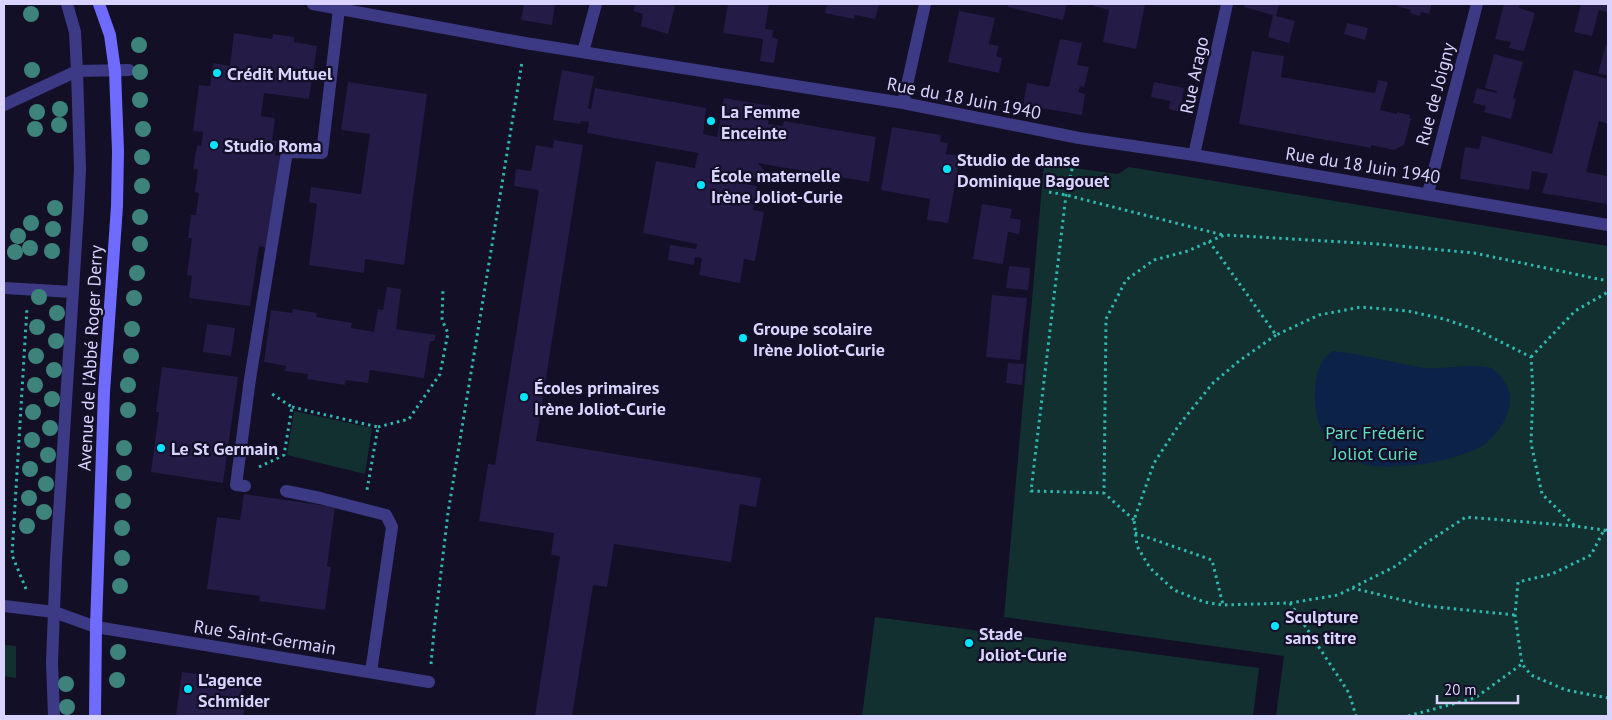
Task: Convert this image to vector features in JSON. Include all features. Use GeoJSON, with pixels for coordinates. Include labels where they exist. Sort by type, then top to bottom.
{"type":"FeatureCollection","features":[{"type":"Feature","properties":{"kind":"main road","name":"Avenue de l'Abbé Roger Derry"},"geometry":{"type":"LineString","coordinates":[[95,716],[104,392],[117,206],[118,151],[116,70],[110,35],[99,4]]}},
{"type":"Feature","properties":{"kind":"street","name":"Avenue de l'Abbé Roger Derry"},"geometry":{"type":"LineString","coordinates":[[54,716],[52,662],[54,612],[80,169],[75,32],[67,4]]}},
{"type":"Feature","properties":{"kind":"street","name":"Rue du 18 Juin 1940"},"geometry":{"type":"LineString","coordinates":[[313,4],[525,43],[903,104],[1079,138],[1194,154],[1608,225]]}},
{"type":"Feature","properties":{"kind":"street"},"geometry":{"type":"LineString","coordinates":[[584,52],[596,4]]}},
{"type":"Feature","properties":{"kind":"street"},"geometry":{"type":"LineString","coordinates":[[903,104],[925,4]]}},
{"type":"Feature","properties":{"kind":"street","name":"Rue Arago"},"geometry":{"type":"LineString","coordinates":[[1194,154],[1227,4]]}},
{"type":"Feature","properties":{"kind":"street","name":"Rue de Joigny"},"geometry":{"type":"LineString","coordinates":[[1428,193],[1477,4]]}},
{"type":"Feature","properties":{"kind":"street"},"geometry":{"type":"LineString","coordinates":[[246,486],[236,484],[250,379],[288,152],[322,153],[339,9]]}},
{"type":"Feature","properties":{"kind":"street"},"geometry":{"type":"LineString","coordinates":[[4,105],[77,71],[129,70]]}},
{"type":"Feature","properties":{"kind":"street"},"geometry":{"type":"LineString","coordinates":[[4,288],[73,292]]}},
{"type":"Feature","properties":{"kind":"street"},"geometry":{"type":"LineString","coordinates":[[286,491],[386,515],[392,527],[371,672]]}},
{"type":"Feature","properties":{"kind":"street","name":"Rue Saint-Germain"},"geometry":{"type":"LineString","coordinates":[[4,606],[54,612],[96,627],[429,682]]}},
{"type":"Feature","properties":{"kind":"path"},"geometry":{"type":"LineString","coordinates":[[429,682],[448,512],[525,43]]}},
{"type":"Feature","properties":{"kind":"path"},"geometry":{"type":"LineString","coordinates":[[1079,138],[1066,195],[1031,491],[1104,493],[1134,520]]}},
{"type":"Feature","properties":{"kind":"path"},"geometry":{"type":"LineString","coordinates":[[1049,192],[1224,235],[1378,244],[1474,253],[1608,281]]}},
{"type":"Feature","properties":{"kind":"path"},"geometry":{"type":"LineString","coordinates":[[1104,493],[1106,319],[1126,280],[1154,260],[1188,251],[1224,235]]}},
{"type":"Feature","properties":{"kind":"path"},"geometry":{"type":"LineString","coordinates":[[1209,241],[1276,335]]}},
{"type":"Feature","properties":{"kind":"path"},"geometry":{"type":"LineString","coordinates":[[250,379],[292,407],[378,427],[409,419],[440,374],[448,333],[442,320],[443,289]]}},
{"type":"Feature","properties":{"kind":"path"},"geometry":{"type":"LineString","coordinates":[[28,290],[12,555],[29,595],[31,609]]}},
{"type":"Feature","properties":{"kind":"path"},"geometry":{"type":"LineString","coordinates":[[1575,526],[1542,494],[1530,443],[1533,391],[1531,357],[1575,312],[1608,292]]}},
{"type":"Feature","properties":{"kind":"path"},"geometry":{"type":"LineString","coordinates":[[1531,357],[1477,330],[1444,319],[1408,311],[1361,307],[1320,315],[1276,335],[1239,361],[1213,383],[1179,425],[1154,463],[1134,520],[1137,546],[1150,568],[1174,590],[1204,602],[1224,605],[1290,603],[1338,595],[1396,566],[1426,543],[1466,518],[1606,530]]}},
{"type":"Feature","properties":{"kind":"path"},"geometry":{"type":"LineString","coordinates":[[238,475],[284,455],[292,407]]}},
{"type":"Feature","properties":{"kind":"path"},"geometry":{"type":"LineString","coordinates":[[364,509],[378,427]]}},
{"type":"Feature","properties":{"kind":"path"},"geometry":{"type":"LineString","coordinates":[[1606,530],[1608,534]]}},
{"type":"Feature","properties":{"kind":"path"},"geometry":{"type":"LineString","coordinates":[[1606,530],[1591,555],[1552,574],[1518,582],[1515,615],[1522,664],[1531,675],[1566,690],[1608,698]]}},
{"type":"Feature","properties":{"kind":"path"},"geometry":{"type":"LineString","coordinates":[[1135,533],[1212,560],[1224,605]]}},
{"type":"Feature","properties":{"kind":"path"},"geometry":{"type":"LineString","coordinates":[[1351,588],[1427,606],[1515,615]]}},
{"type":"Feature","properties":{"kind":"path"},"geometry":{"type":"LineString","coordinates":[[1290,603],[1349,693],[1356,716]]}},
{"type":"Feature","properties":{"kind":"path"},"geometry":{"type":"LineString","coordinates":[[1408,716],[1475,698],[1522,664]]}},
{"type":"Feature","properties":{"kind":"green space","name":"Parc Frédéric Joliot Curie"},"geometry":{"type":"Polygon","coordinates":[[[1044,164],[1118,174],[1129,167],[1608,246],[1608,716],[1276,716],[1284,656],[1004,617],[1044,164]]]}},
{"type":"Feature","properties":{"kind":"green space"},"geometry":{"type":"Polygon","coordinates":[[[294,411],[372,428],[365,474],[287,455],[294,411]]]}},
{"type":"Feature","properties":{"kind":"green space","name":"Stade Joliot-Curie"},"geometry":{"type":"Polygon","coordinates":[[[875,617],[1259,668],[1253,716],[862,716],[875,617]]]}},
{"type":"Feature","properties":{"kind":"green space"},"geometry":{"type":"Polygon","coordinates":[[[4,645],[16,646],[16,678],[4,676],[4,645]]]}},
{"type":"Feature","properties":{"kind":"water"},"geometry":{"type":"Polygon","coordinates":[[[1332,351],[1425,368],[1479,366],[1493,369],[1503,379],[1509,391],[1508,413],[1500,428],[1484,445],[1463,454],[1415,465],[1389,467],[1364,464],[1350,458],[1335,448],[1318,421],[1315,403],[1317,373],[1324,359],[1332,351]]]}},
{"type":"Feature","properties":{"kind":"building"},"geometry":{"type":"Polygon","coordinates":[[[524,4],[555,4],[552,25],[521,20],[524,4]]]}},
{"type":"Feature","properties":{"kind":"building"},"geometry":{"type":"Polygon","coordinates":[[[635,4],[666,4],[675,6],[668,34],[641,26],[643,14],[633,11],[635,4]]]}},
{"type":"Feature","properties":{"kind":"building"},"geometry":{"type":"Polygon","coordinates":[[[728,4],[769,4],[765,29],[773,30],[772,38],[778,39],[774,63],[760,61],[763,39],[723,33],[728,4]]]}},
{"type":"Feature","properties":{"kind":"building"},"geometry":{"type":"Polygon","coordinates":[[[827,4],[879,4],[875,19],[855,15],[854,19],[825,13],[827,4]]]}},
{"type":"Feature","properties":{"kind":"building"},"geometry":{"type":"Polygon","coordinates":[[[1008,4],[1067,4],[1063,20],[1008,7],[1008,4]]]}},
{"type":"Feature","properties":{"kind":"building"},"geometry":{"type":"Polygon","coordinates":[[[1093,4],[1145,4],[1136,49],[1103,42],[1109,10],[1093,6],[1093,4]]]}},
{"type":"Feature","properties":{"kind":"building"},"geometry":{"type":"Polygon","coordinates":[[[1245,4],[1279,4],[1276,16],[1295,21],[1289,43],[1268,37],[1273,15],[1244,7],[1245,4]]]}},
{"type":"Feature","properties":{"kind":"building"},"geometry":{"type":"Polygon","coordinates":[[[1397,4],[1432,4],[1429,14],[1421,12],[1420,16],[1410,13],[1411,10],[1396,6],[1397,4]]]}},
{"type":"Feature","properties":{"kind":"building"},"geometry":{"type":"Polygon","coordinates":[[[1504,4],[1520,4],[1519,8],[1535,13],[1524,51],[1509,48],[1511,42],[1495,39],[1504,4]]]}},
{"type":"Feature","properties":{"kind":"building"},"geometry":{"type":"Polygon","coordinates":[[[1581,4],[1608,4],[1607,12],[1599,10],[1592,36],[1574,32],[1581,4]]]}},
{"type":"Feature","properties":{"kind":"building"},"geometry":{"type":"Polygon","coordinates":[[[959,11],[995,18],[989,44],[999,46],[996,56],[1002,58],[999,73],[948,62],[959,11]]]}},
{"type":"Feature","properties":{"kind":"building"},"geometry":{"type":"Polygon","coordinates":[[[1347,23],[1368,28],[1365,40],[1344,34],[1347,23]]]}},
{"type":"Feature","properties":{"kind":"building"},"geometry":{"type":"Polygon","coordinates":[[[234,33],[272,39],[273,34],[294,37],[294,42],[317,46],[309,99],[264,93],[261,116],[275,118],[272,141],[277,141],[275,155],[282,156],[268,248],[259,246],[250,306],[189,298],[192,276],[187,275],[192,238],[188,238],[191,215],[196,215],[199,193],[195,192],[198,170],[193,169],[197,145],[201,146],[203,132],[193,131],[199,85],[210,86],[213,63],[230,66],[234,33]]]}},
{"type":"Feature","properties":{"kind":"building"},"geometry":{"type":"Polygon","coordinates":[[[1060,39],[1082,43],[1077,65],[1089,67],[1084,87],[1080,86],[1078,92],[1085,94],[1082,115],[1023,105],[1027,83],[1049,87],[1060,39]]]}},
{"type":"Feature","properties":{"kind":"building"},"geometry":{"type":"Polygon","coordinates":[[[1606,45],[1608,46],[1608,76],[1598,73],[1606,45]]]}},
{"type":"Feature","properties":{"kind":"building"},"geometry":{"type":"Polygon","coordinates":[[[1252,51],[1284,56],[1281,77],[1375,93],[1378,80],[1388,82],[1380,110],[1410,115],[1409,118],[1411,119],[1404,145],[1394,150],[1371,145],[1371,148],[1239,124],[1252,51]]]}},
{"type":"Feature","properties":{"kind":"building"},"geometry":{"type":"Polygon","coordinates":[[[1494,54],[1523,62],[1513,98],[1516,99],[1511,119],[1484,112],[1486,106],[1473,103],[1477,88],[1496,93],[1497,91],[1485,88],[1494,54]]]}},
{"type":"Feature","properties":{"kind":"building","name":"École maternelle Irène Joliot-Curie"},"geometry":{"type":"Polygon","coordinates":[[[562,70],[594,76],[588,108],[591,109],[595,88],[706,108],[703,134],[717,137],[724,98],[771,106],[768,124],[783,126],[784,121],[876,137],[869,182],[758,163],[764,170],[768,182],[746,177],[745,184],[757,186],[753,210],[764,212],[755,261],[744,259],[740,283],[699,275],[702,258],[695,257],[694,265],[668,260],[670,245],[696,249],[697,244],[643,233],[656,161],[695,168],[698,153],[587,133],[589,122],[581,121],[580,124],[553,120],[562,70]]]}},
{"type":"Feature","properties":{"kind":"building"},"geometry":{"type":"Polygon","coordinates":[[[1574,70],[1608,79],[1608,124],[1599,121],[1586,172],[1608,176],[1608,204],[1542,193],[1548,174],[1532,171],[1529,190],[1461,179],[1465,147],[1479,149],[1482,136],[1552,154],[1574,70]]]}},
{"type":"Feature","properties":{"kind":"building"},"geometry":{"type":"Polygon","coordinates":[[[348,82],[427,94],[404,265],[365,259],[364,273],[309,265],[317,204],[309,202],[311,187],[361,194],[370,134],[341,130],[348,82]]]}},
{"type":"Feature","properties":{"kind":"building"},"geometry":{"type":"Polygon","coordinates":[[[1154,82],[1184,88],[1180,112],[1169,109],[1170,101],[1151,97],[1154,82]]]}},
{"type":"Feature","properties":{"kind":"building"},"geometry":{"type":"Polygon","coordinates":[[[892,127],[941,135],[940,142],[948,143],[946,154],[960,156],[948,223],[927,220],[930,199],[881,190],[892,127]]]}},
{"type":"Feature","properties":{"kind":"building","name":"Écoles primaires Irène Joliot-Curie"},"geometry":{"type":"Polygon","coordinates":[[[554,140],[583,145],[536,441],[761,478],[756,507],[740,504],[731,562],[614,544],[607,587],[593,585],[572,716],[535,716],[560,556],[551,555],[554,533],[479,521],[488,464],[495,465],[539,190],[514,186],[516,169],[531,171],[536,145],[553,148],[554,140]]]}},
{"type":"Feature","properties":{"kind":"building"},"geometry":{"type":"Polygon","coordinates":[[[982,204],[1012,209],[1010,218],[1021,220],[1019,234],[1008,232],[1003,264],[973,259],[982,204]]]}},
{"type":"Feature","properties":{"kind":"building"},"geometry":{"type":"Polygon","coordinates":[[[1009,266],[1030,268],[1028,290],[1006,288],[1009,266]]]}},
{"type":"Feature","properties":{"kind":"building"},"geometry":{"type":"Polygon","coordinates":[[[387,287],[401,289],[396,329],[436,335],[434,341],[430,341],[424,378],[370,370],[368,383],[346,380],[345,385],[307,379],[308,374],[285,371],[286,366],[264,362],[271,310],[292,313],[293,309],[317,313],[316,317],[352,323],[351,328],[374,332],[378,309],[383,310],[387,287]]]}},
{"type":"Feature","properties":{"kind":"building"},"geometry":{"type":"Polygon","coordinates":[[[992,295],[1027,298],[1020,360],[986,357],[992,295]]]}},
{"type":"Feature","properties":{"kind":"building"},"geometry":{"type":"Polygon","coordinates":[[[207,324],[235,328],[231,356],[203,352],[207,324]]]}},
{"type":"Feature","properties":{"kind":"building"},"geometry":{"type":"Polygon","coordinates":[[[1008,363],[1024,364],[1022,385],[1006,383],[1008,363]]]}},
{"type":"Feature","properties":{"kind":"building"},"geometry":{"type":"Polygon","coordinates":[[[162,367],[238,377],[223,483],[151,472],[159,412],[156,412],[162,367]]]}},
{"type":"Feature","properties":{"kind":"building"},"geometry":{"type":"Polygon","coordinates":[[[244,494],[335,507],[327,566],[331,567],[325,610],[259,601],[260,596],[207,589],[217,517],[240,520],[244,494]]]}},
{"type":"Feature","properties":{"kind":"building"},"geometry":{"type":"Polygon","coordinates":[[[182,672],[243,680],[240,702],[245,703],[243,716],[176,716],[182,672]]]}},
{"type":"Feature","properties":{"kind":"place","name":"Crédit Mutuel"},"geometry":{"type":"Point","coordinates":[217,73]}},
{"type":"Feature","properties":{"kind":"place","name":"La Femme Enceinte"},"geometry":{"type":"Point","coordinates":[711,121]}},
{"type":"Feature","properties":{"kind":"place","name":"Studio Roma"},"geometry":{"type":"Point","coordinates":[214,145]}},
{"type":"Feature","properties":{"kind":"place","name":"Studio de danse Dominique Bagouet"},"geometry":{"type":"Point","coordinates":[947,169]}},
{"type":"Feature","properties":{"kind":"place","name":"École maternelle Irène Joliot-Curie"},"geometry":{"type":"Point","coordinates":[701,185]}},
{"type":"Feature","properties":{"kind":"place","name":"Groupe scolaire Irène Joliot-Curie"},"geometry":{"type":"Point","coordinates":[743,338]}},
{"type":"Feature","properties":{"kind":"place","name":"Écoles primaires Irène Joliot-Curie"},"geometry":{"type":"Point","coordinates":[524,397]}},
{"type":"Feature","properties":{"kind":"place","name":"Le St Germain"},"geometry":{"type":"Point","coordinates":[161,448]}},
{"type":"Feature","properties":{"kind":"place","name":"Sculpture sans titre"},"geometry":{"type":"Point","coordinates":[1275,626]}},
{"type":"Feature","properties":{"kind":"place","name":"Stade Joliot-Curie"},"geometry":{"type":"Point","coordinates":[969,643]}},
{"type":"Feature","properties":{"kind":"place","name":"L'agence Schmider"},"geometry":{"type":"Point","coordinates":[188,689]}}]}
